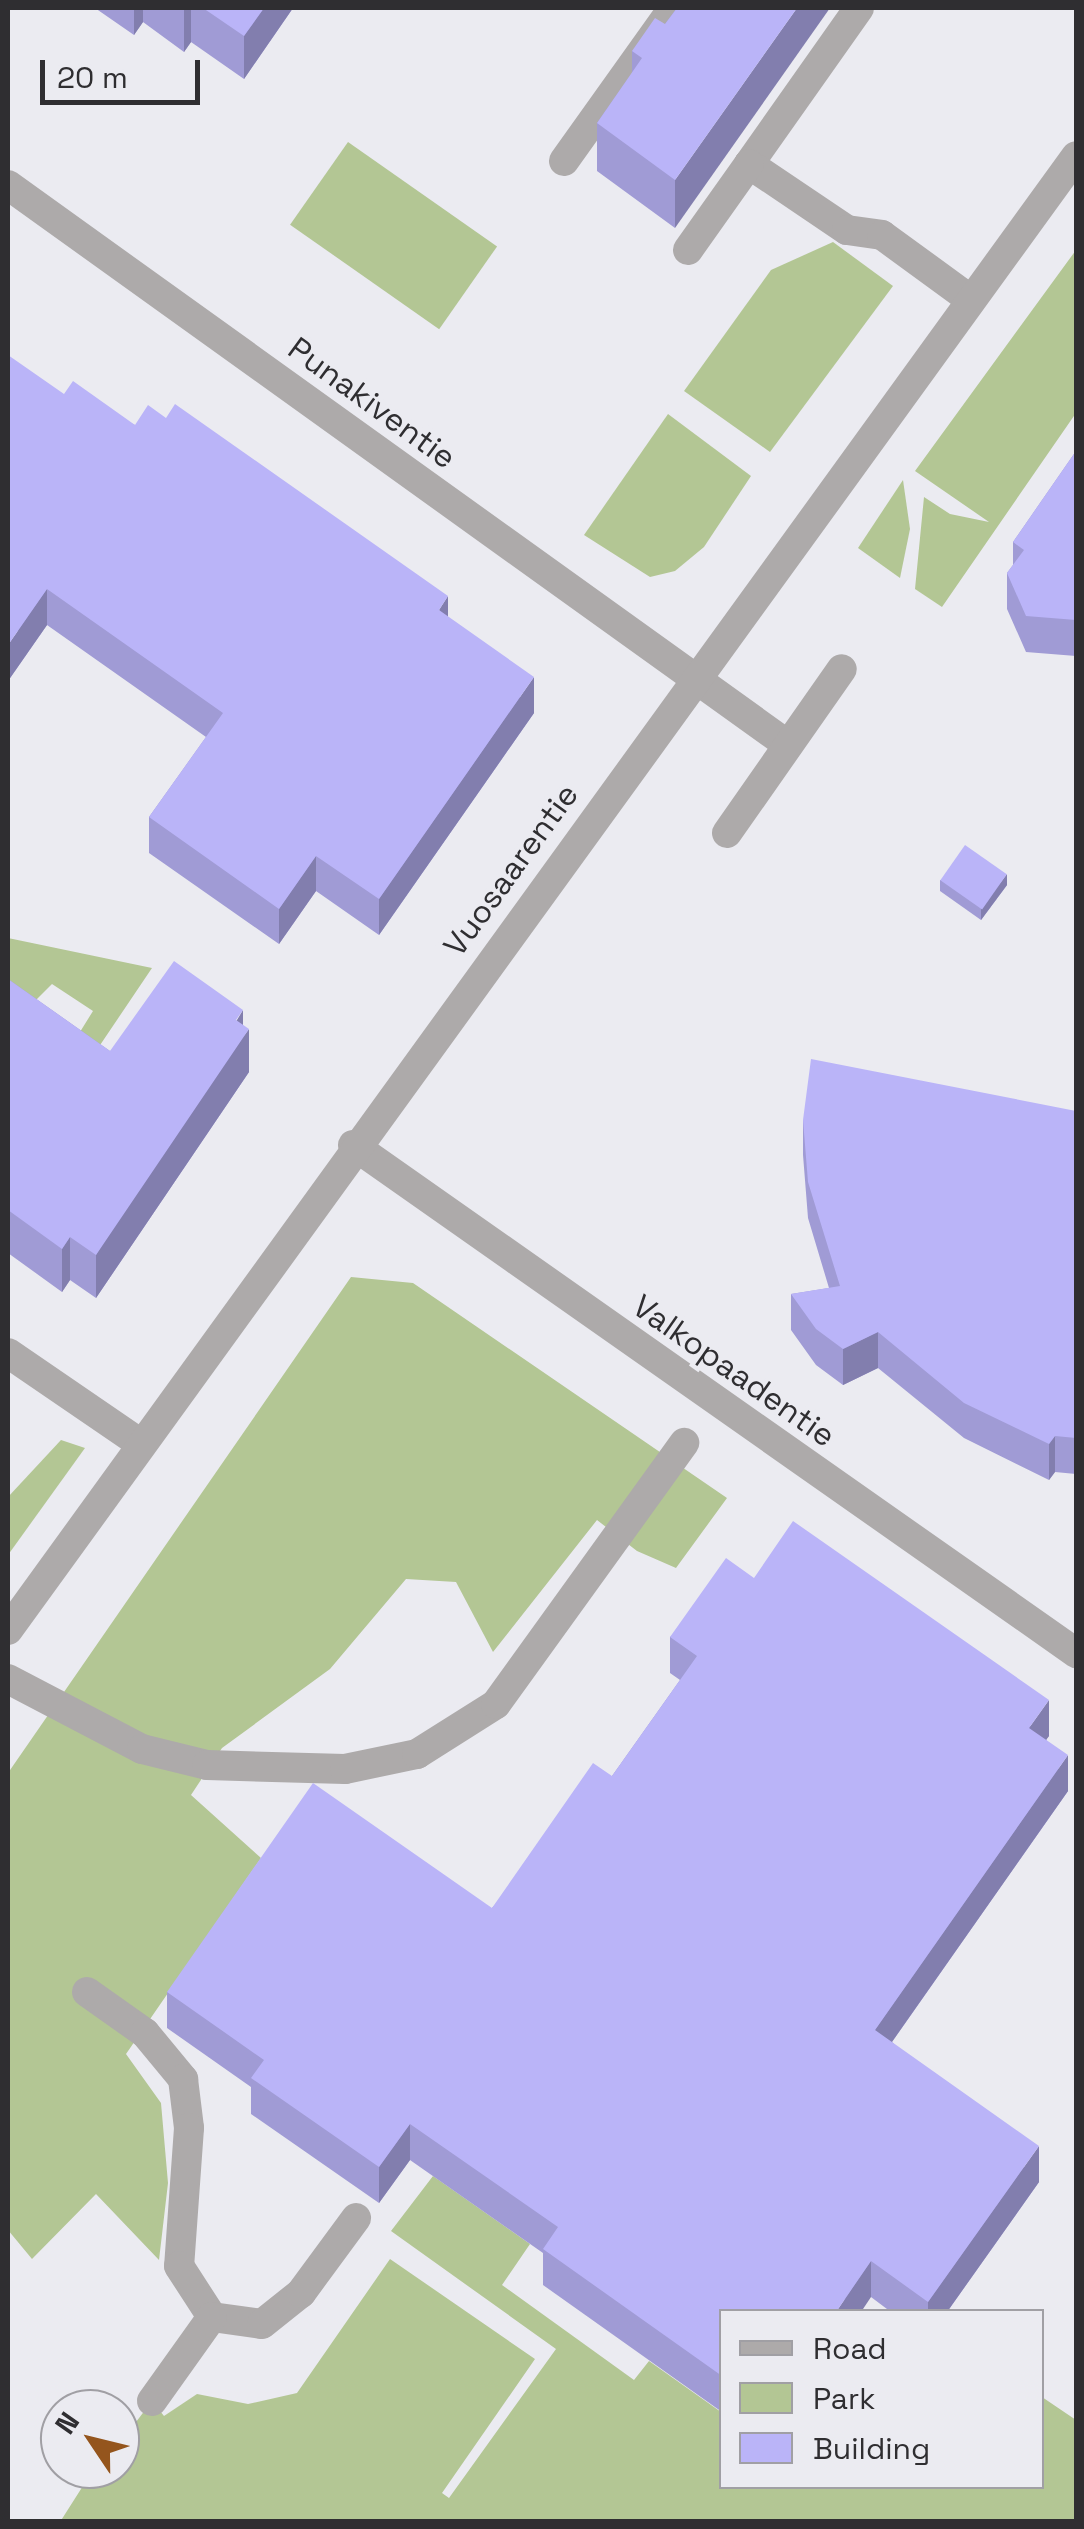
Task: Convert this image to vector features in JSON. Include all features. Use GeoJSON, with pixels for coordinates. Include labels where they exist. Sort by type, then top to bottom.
{"type":"FeatureCollection","features":[{"type":"Feature","properties":{"kind":"street"},"geometry":{"type":"LineString","coordinates":[[564,161],[673,8]]}},
{"type":"Feature","properties":{"kind":"street"},"geometry":{"type":"LineString","coordinates":[[688,250],[859,8]]}},
{"type":"Feature","properties":{"kind":"street","name":"Vuosaarentie"},"geometry":{"type":"LineString","coordinates":[[8,1630],[353,1145],[1076,156]]}},
{"type":"Feature","properties":{"kind":"street"},"geometry":{"type":"LineString","coordinates":[[749,164],[847,230],[882,235],[971,300]]}},
{"type":"Feature","properties":{"kind":"street","name":"Punakiventie"},"geometry":{"type":"LineString","coordinates":[[8,186],[788,745]]}},
{"type":"Feature","properties":{"kind":"street"},"geometry":{"type":"LineString","coordinates":[[727,833],[842,669]]}},
{"type":"Feature","properties":{"kind":"street","name":"Valkopaadentie"},"geometry":{"type":"LineString","coordinates":[[353,1145],[1076,1653]]}},
{"type":"Feature","properties":{"kind":"street"},"geometry":{"type":"LineString","coordinates":[[8,1352],[141,1444]]}},
{"type":"Feature","properties":{"kind":"street"},"geometry":{"type":"LineString","coordinates":[[8,1679],[142,1748],[207,1765],[345,1770],[416,1754],[496,1704],[684,1443]]}},
{"type":"Feature","properties":{"kind":"street"},"geometry":{"type":"LineString","coordinates":[[88,1992],[145,2033],[184,2080],[189,2128],[178,2266],[212,2317],[262,2324],[301,2293],[356,2218]]}},
{"type":"Feature","properties":{"kind":"street"},"geometry":{"type":"LineString","coordinates":[[152,2401],[212,2317]]}},
{"type":"Feature","properties":{"kind":"green space"},"geometry":{"type":"Polygon","coordinates":[[[348,142],[497,246],[439,329],[290,225],[348,142]]]}},
{"type":"Feature","properties":{"kind":"green space"},"geometry":{"type":"Polygon","coordinates":[[[833,242],[893,286],[770,452],[684,391],[771,270],[833,242]]]}},
{"type":"Feature","properties":{"kind":"green space"},"geometry":{"type":"Polygon","coordinates":[[[1076,250],[1076,413],[942,607],[915,589],[924,497],[950,514],[989,522],[915,471],[1076,250]]]}},
{"type":"Feature","properties":{"kind":"green space"},"geometry":{"type":"Polygon","coordinates":[[[668,414],[751,476],[704,547],[675,571],[650,577],[584,535],[668,414]]]}},
{"type":"Feature","properties":{"kind":"green space"},"geometry":{"type":"Polygon","coordinates":[[[903,480],[910,529],[900,578],[858,548],[903,480]]]}},
{"type":"Feature","properties":{"kind":"green space"},"geometry":{"type":"Polygon","coordinates":[[[8,938],[152,968],[90,1060],[70,1048],[93,1011],[52,984],[17,1019],[8,1012],[8,938]]]}},
{"type":"Feature","properties":{"kind":"green space"},"geometry":{"type":"Polygon","coordinates":[[[351,1277],[413,1283],[727,1498],[676,1568],[637,1551],[597,1520],[493,1652],[456,1582],[406,1579],[330,1669],[222,1748],[191,1795],[261,1858],[126,2054],[161,2103],[168,2183],[159,2260],[96,2194],[32,2259],[8,2230],[8,1773],[351,1277]]]}},
{"type":"Feature","properties":{"kind":"green space"},"geometry":{"type":"Polygon","coordinates":[[[61,1440],[85,1448],[8,1555],[8,1497],[61,1440]]]}},
{"type":"Feature","properties":{"kind":"green space"},"geometry":{"type":"Polygon","coordinates":[[[433,2176],[530,2244],[502,2285],[634,2380],[649,2361],[719,2411],[719,2489],[1044,2489],[1044,2398],[1076,2420],[1076,2521],[60,2522],[81,2489],[140,2489],[140,2417],[152,2401],[164,2416],[197,2394],[248,2404],[297,2393],[390,2259],[535,2359],[442,2493],[449,2498],[556,2349],[391,2231],[433,2176]]]}},
{"type":"Feature","properties":{"kind":"building"},"geometry":{"type":"Polygon","coordinates":[[[203,8],[264,8],[244,36],[203,8]]]}},
{"type":"Feature","properties":{"kind":"building"},"geometry":{"type":"Polygon","coordinates":[[[677,8],[797,8],[675,180],[597,123],[642,58],[632,51],[655,18],[665,24],[677,8]]]}},
{"type":"Feature","properties":{"kind":"building"},"geometry":{"type":"Polygon","coordinates":[[[8,355],[64,394],[73,381],[135,425],[148,405],[166,418],[175,404],[448,596],[439,610],[534,677],[379,899],[316,856],[279,909],[149,817],[223,713],[47,589],[8,645],[8,355]]]}},
{"type":"Feature","properties":{"kind":"building"},"geometry":{"type":"Polygon","coordinates":[[[1076,451],[1076,620],[1026,616],[1007,573],[1024,550],[1013,542],[1076,451]]]}},
{"type":"Feature","properties":{"kind":"building"},"geometry":{"type":"Polygon","coordinates":[[[965,845],[1007,874],[982,909],[940,880],[965,845]]]}},
{"type":"Feature","properties":{"kind":"building"},"geometry":{"type":"Polygon","coordinates":[[[174,961],[243,1010],[236,1020],[249,1029],[96,1255],[70,1237],[62,1249],[8,1210],[8,979],[110,1051],[174,961]]]}},
{"type":"Feature","properties":{"kind":"building"},"geometry":{"type":"Polygon","coordinates":[[[811,1059],[1076,1111],[1076,1438],[1055,1436],[1049,1444],[964,1403],[878,1332],[843,1349],[816,1329],[791,1294],[840,1286],[808,1182],[803,1120],[811,1059]]]}},
{"type":"Feature","properties":{"kind":"building"},"geometry":{"type":"Polygon","coordinates":[[[793,1521],[1049,1700],[1029,1728],[1068,1755],[875,2030],[1039,2146],[928,2302],[871,2261],[838,2309],[719,2309],[719,2374],[543,2249],[558,2227],[410,2124],[379,2167],[251,2078],[264,2060],[167,1992],[313,1783],[492,1908],[593,1763],[612,1776],[697,1656],[670,1637],[726,1558],[754,1578],[793,1521]]]}}]}
